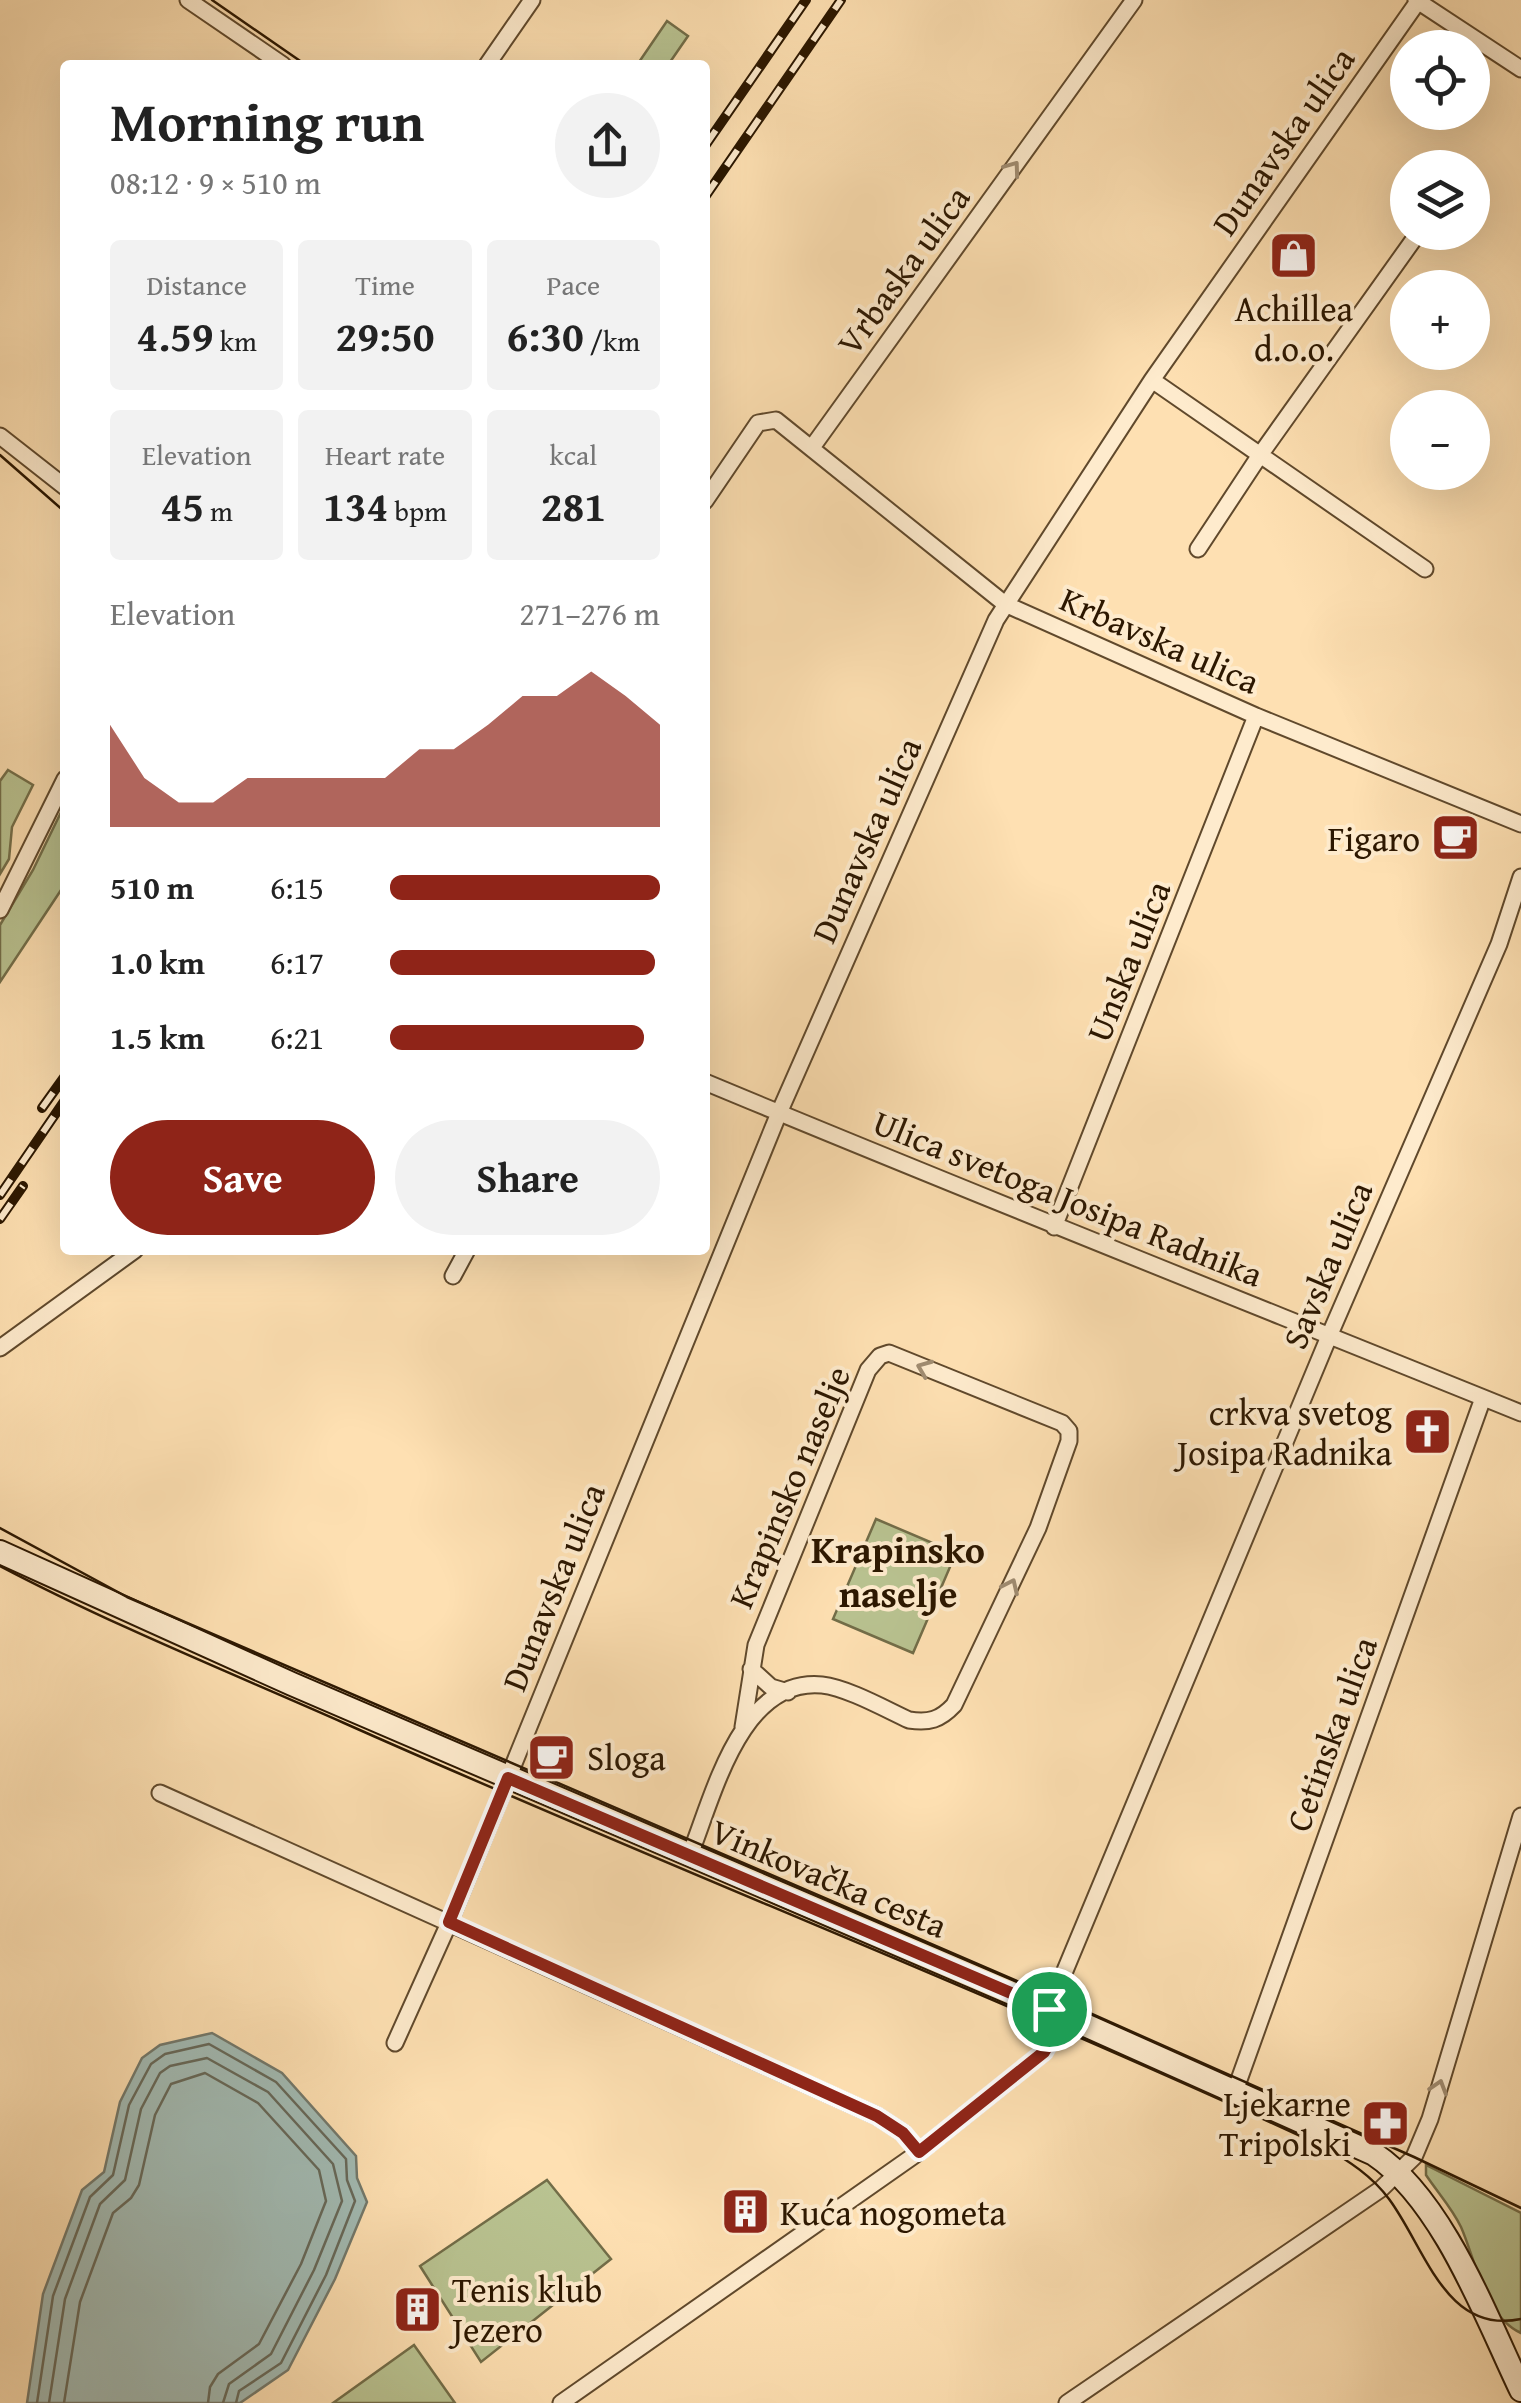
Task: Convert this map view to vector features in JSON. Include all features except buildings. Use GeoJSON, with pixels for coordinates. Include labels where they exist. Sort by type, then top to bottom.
{"type":"FeatureCollection","features":[{"type":"Feature","properties":{"kind":"main road","name":"Vinkovačka cesta"},"geometry":{"type":"LineString","coordinates":[[0,1536],[62,1578]]}},
{"type":"Feature","properties":{"kind":"main road","name":"Vinkovačka cesta"},"geometry":{"type":"LineString","coordinates":[[0,1552],[508,1778],[1362,2148],[1398,2174],[1438,2224],[1496,2333],[1521,2390]]}},
{"type":"Feature","properties":{"kind":"main road","name":"Vinkovačka cesta"},"geometry":{"type":"LineString","coordinates":[[1496,2333],[1521,2361]]}},
{"type":"Feature","properties":{"kind":"main road"},"geometry":{"type":"LineString","coordinates":[[1496,2333],[1521,2345]]}},
{"type":"Feature","properties":{"kind":"street"},"geometry":{"type":"LineString","coordinates":[[188,0],[276,60]]}},
{"type":"Feature","properties":{"kind":"street"},"geometry":{"type":"LineString","coordinates":[[490,60],[532,0]]}},
{"type":"Feature","properties":{"kind":"street","name":"Vrbaska ulica"},"geometry":{"type":"LineString","coordinates":[[813,446],[1134,0]]}},
{"type":"Feature","properties":{"kind":"street"},"geometry":{"type":"LineString","coordinates":[[1418,0],[1521,69]]}},
{"type":"Feature","properties":{"kind":"street","name":"Dunavska ulica"},"geometry":{"type":"LineString","coordinates":[[396,2043],[779,1113],[1005,604],[1152,380],[1418,0]]}},
{"type":"Feature","properties":{"kind":"street"},"geometry":{"type":"LineString","coordinates":[[1198,549],[1406,250]]}},
{"type":"Feature","properties":{"kind":"street"},"geometry":{"type":"LineString","coordinates":[[1152,380],[1424,568]]}},
{"type":"Feature","properties":{"kind":"street"},"geometry":{"type":"LineString","coordinates":[[710,494],[754,428],[764,420],[776,420],[813,446]]}},
{"type":"Feature","properties":{"kind":"street"},"geometry":{"type":"LineString","coordinates":[[0,436],[60,483]]}},
{"type":"Feature","properties":{"kind":"street","name":"Krbavska ulica"},"geometry":{"type":"LineString","coordinates":[[813,446],[1005,604],[1256,716],[1521,824]]}},
{"type":"Feature","properties":{"kind":"street","name":"Unska ulica"},"geometry":{"type":"LineString","coordinates":[[1054,1228],[1256,716]]}},
{"type":"Feature","properties":{"kind":"street"},"geometry":{"type":"LineString","coordinates":[[0,910],[60,789]]}},
{"type":"Feature","properties":{"kind":"street","name":"Savska ulica"},"geometry":{"type":"LineString","coordinates":[[561,2403],[919,2152],[1044,2052],[1330,1334],[1499,944],[1521,877]]}},
{"type":"Feature","properties":{"kind":"street","name":"Ulica svetoga Josipa Radnika"},"geometry":{"type":"LineString","coordinates":[[710,1084],[1054,1228],[1330,1334],[1521,1413]]}},
{"type":"Feature","properties":{"kind":"street"},"geometry":{"type":"LineString","coordinates":[[0,1348],[128,1255]]}},
{"type":"Feature","properties":{"kind":"street"},"geometry":{"type":"LineString","coordinates":[[454,1276],[464,1255]]}},
{"type":"Feature","properties":{"kind":"street","name":"Krapinsko naselje"},"geometry":{"type":"LineString","coordinates":[[690,1857],[743,1727],[756,1645],[868,1370],[880,1356],[888,1354],[1062,1423],[1069,1430],[1069,1441],[1038,1528],[954,1705],[934,1721],[922,1722],[827,1686],[812,1685],[762,1704],[743,1727]]}},
{"type":"Feature","properties":{"kind":"street","name":"Cetinska ulica"},"geometry":{"type":"LineString","coordinates":[[1235,2091],[1483,1398]]}},
{"type":"Feature","properties":{"kind":"street"},"geometry":{"type":"LineString","coordinates":[[752,1669],[772,1686],[788,1692]]}},
{"type":"Feature","properties":{"kind":"street"},"geometry":{"type":"LineString","coordinates":[[160,1793],[877,2116],[903,2133],[919,2152]]}},
{"type":"Feature","properties":{"kind":"street"},"geometry":{"type":"LineString","coordinates":[[1067,2403],[1363,2202],[1414,2156],[1430,2119],[1521,1816]]}},
{"type":"Feature","properties":{"kind":"green space"},"geometry":{"type":"Polygon","coordinates":[[[667,21],[688,36],[671,60],[640,60],[667,21]]]}},
{"type":"Feature","properties":{"kind":"green space"},"geometry":{"type":"Polygon","coordinates":[[[8,770],[33,785],[12,827],[9,859],[0,874],[0,781],[8,770]]]}},
{"type":"Feature","properties":{"kind":"green space"},"geometry":{"type":"Polygon","coordinates":[[[60,814],[60,892],[0,982],[0,925],[60,814]]]}},
{"type":"Feature","properties":{"kind":"green space"},"geometry":{"type":"Polygon","coordinates":[[[876,1519],[956,1553],[913,1653],[833,1619],[876,1519]]]}},
{"type":"Feature","properties":{"kind":"green space"},"geometry":{"type":"Polygon","coordinates":[[[1426,2165],[1521,2213],[1521,2333],[1508,2325],[1490,2301],[1461,2227],[1426,2175],[1426,2165]]]}},
{"type":"Feature","properties":{"kind":"green space"},"geometry":{"type":"Polygon","coordinates":[[[547,2180],[611,2259],[481,2362],[420,2266],[547,2180]]]}},
{"type":"Feature","properties":{"kind":"green space"},"geometry":{"type":"Polygon","coordinates":[[[414,2345],[455,2403],[333,2403],[414,2345]]]}},
{"type":"Feature","properties":{"kind":"water"},"geometry":{"type":"Polygon","coordinates":[[[212,2033],[282,2073],[356,2156],[357,2178],[367,2202],[335,2279],[288,2370],[240,2403],[27,2403],[43,2294],[82,2190],[104,2172],[120,2102],[142,2058],[160,2045],[212,2033]]]}},
{"type":"Feature","properties":{"kind":"tram line"},"geometry":{"type":"LineString","coordinates":[[212,0],[299,60]]}},
{"type":"Feature","properties":{"kind":"tram line"},"geometry":{"type":"LineString","coordinates":[[0,455],[60,508]]}},
{"type":"Feature","properties":{"kind":"tram line"},"geometry":{"type":"LineString","coordinates":[[0,1528],[127,1597],[1038,1990],[1521,2208]]}},
{"type":"Feature","properties":{"kind":"tram line"},"geometry":{"type":"LineString","coordinates":[[0,1566],[171,1648],[1080,2038],[1324,2147],[1360,2170],[1382,2191],[1455,2301],[1473,2314],[1495,2320],[1521,2319]]}},
{"type":"Feature","properties":{"kind":"railway"},"geometry":{"type":"LineString","coordinates":[[710,139],[806,0]]}},
{"type":"Feature","properties":{"kind":"railway"},"geometry":{"type":"LineString","coordinates":[[710,190],[841,0]]}},
{"type":"Feature","properties":{"kind":"railway"},"geometry":{"type":"LineString","coordinates":[[42,1108],[60,1083]]}},
{"type":"Feature","properties":{"kind":"railway"},"geometry":{"type":"LineString","coordinates":[[0,1195],[60,1107]]}},
{"type":"Feature","properties":{"kind":"railway"},"geometry":{"type":"LineString","coordinates":[[0,1219],[23,1186]]}},
{"type":"Feature","properties":{"kind":"place","name":"Achillea d.o.o."},"geometry":{"type":"Point","coordinates":[1294,256]}},
{"type":"Feature","properties":{"kind":"place","name":"Figaro"},"geometry":{"type":"Point","coordinates":[1455,838]}},
{"type":"Feature","properties":{"kind":"place","name":"crkva svetog Josipa Radnika"},"geometry":{"type":"Point","coordinates":[1427,1432]}},
{"type":"Feature","properties":{"kind":"place","name":"Sloga"},"geometry":{"type":"Point","coordinates":[552,1757]}},
{"type":"Feature","properties":{"kind":"place","name":"Ljekarne Tripolski"},"geometry":{"type":"Point","coordinates":[1386,2123]}},
{"type":"Feature","properties":{"kind":"place","name":"Kuća nogometa"},"geometry":{"type":"Point","coordinates":[745,2212]}},
{"type":"Feature","properties":{"kind":"place","name":"Tenis klub Jezero"},"geometry":{"type":"Point","coordinates":[417,2309]}},
{"type":"Feature","properties":{"kind":"district","name":"Krapinsko naselje"},"geometry":{"type":"Point","coordinates":[898,1571]}},
{"type":"Feature","properties":{"kind":"route"},"geometry":{"type":"LineString","coordinates":[[508,1778],[1049,2009],[1065,2016],[1050,2046],[919,2152],[903,2133],[877,2116],[449,1922],[508,1778]]}}]}
